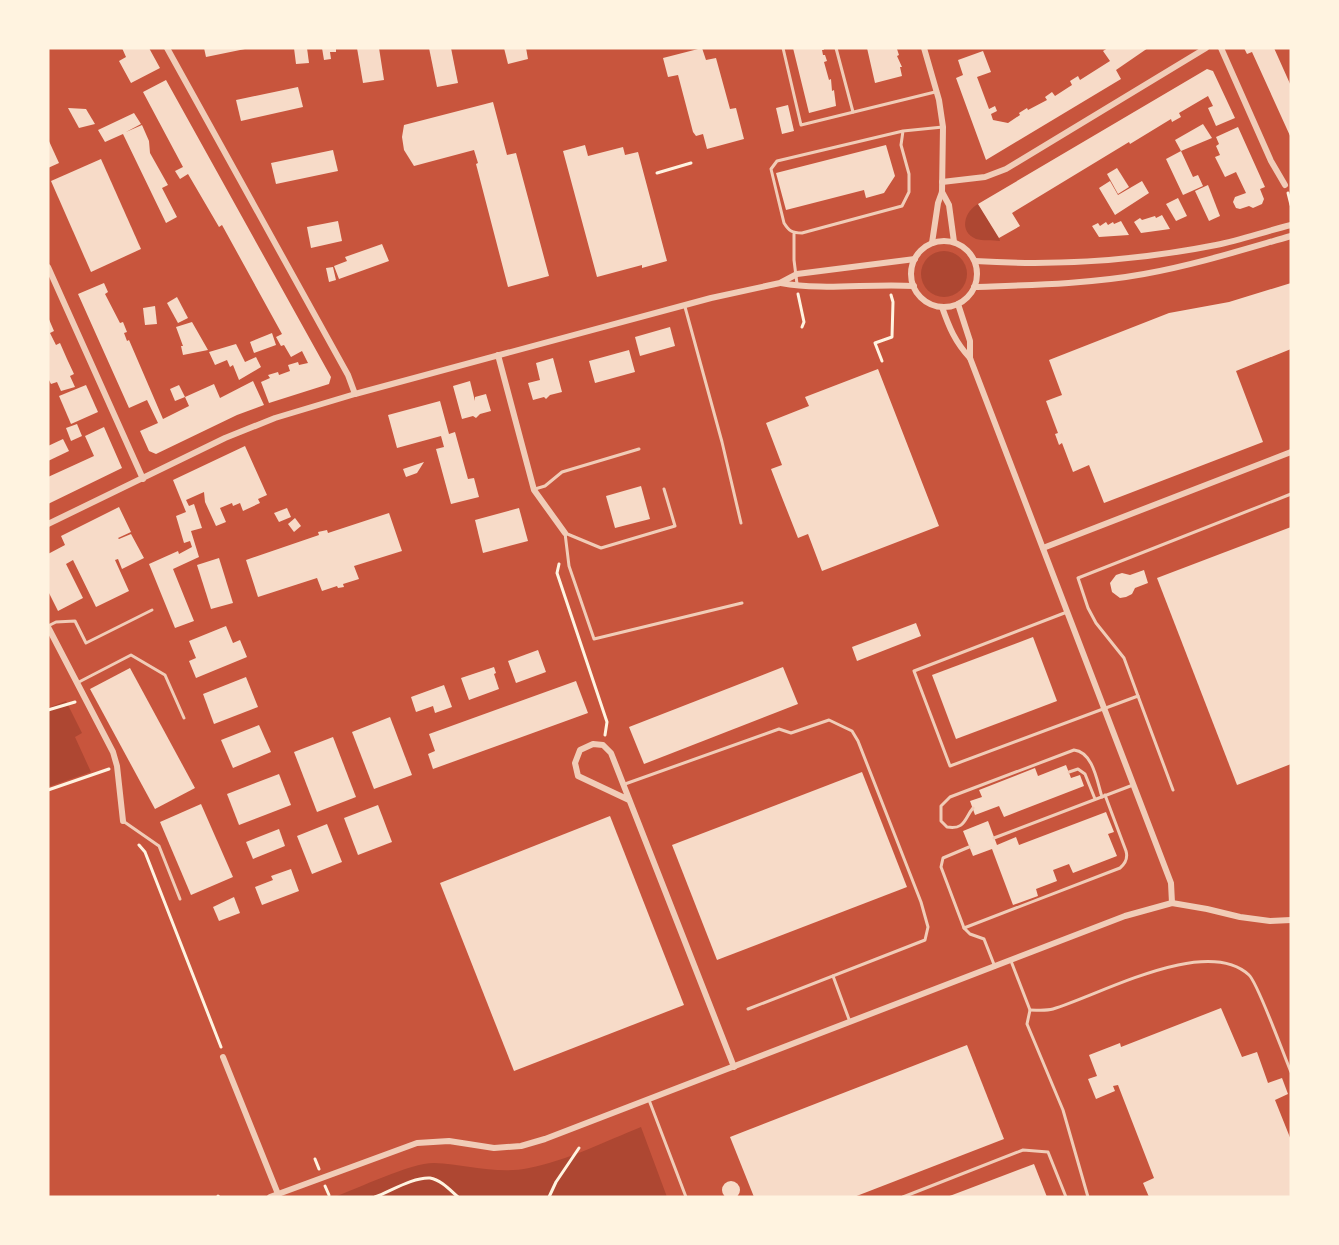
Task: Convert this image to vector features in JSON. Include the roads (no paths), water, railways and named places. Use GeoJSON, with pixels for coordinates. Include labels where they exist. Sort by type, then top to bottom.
{"type":"FeatureCollection","features":[{"type":"Feature","properties":{"kind":"street"},"geometry":{"type":"LineString","coordinates":[[167,48],[348,375],[355,394]]}},
{"type":"Feature","properties":{"kind":"street"},"geometry":{"type":"LineString","coordinates":[[925,48],[937,92],[943,127],[942,192],[938,203],[932,243]]}},
{"type":"Feature","properties":{"kind":"street"},"geometry":{"type":"LineString","coordinates":[[942,182],[985,177],[1005,169],[1206,48]]}},
{"type":"Feature","properties":{"kind":"street"},"geometry":{"type":"LineString","coordinates":[[1221,48],[1271,161],[1286,184]]}},
{"type":"Feature","properties":{"kind":"street"},"geometry":{"type":"LineString","coordinates":[[942,192],[949,205],[954,242]]}},
{"type":"Feature","properties":{"kind":"street"},"geometry":{"type":"LineString","coordinates":[[975,261],[1059,264],[1142,257],[1218,244],[1291,225]]}},
{"type":"Feature","properties":{"kind":"street"},"geometry":{"type":"LineString","coordinates":[[974,287],[1060,283],[1142,274],[1221,257],[1291,236]]}},
{"type":"Feature","properties":{"kind":"street"},"geometry":{"type":"LineString","coordinates":[[954,242],[962,246],[975,261],[977,270],[974,287],[958,304],[942,307],[925,300],[914,286],[912,268],[919,253],[932,243],[954,242]]}},
{"type":"Feature","properties":{"kind":"street"},"geometry":{"type":"LineString","coordinates":[[48,524],[261,423],[355,394],[740,290],[780,283],[797,274],[915,259]]}},
{"type":"Feature","properties":{"kind":"street"},"geometry":{"type":"LineString","coordinates":[[48,267],[143,479]]}},
{"type":"Feature","properties":{"kind":"street"},"geometry":{"type":"LineString","coordinates":[[780,283],[798,286],[914,286]]}},
{"type":"Feature","properties":{"kind":"street"},"geometry":{"type":"LineString","coordinates":[[958,304],[970,341],[970,358],[1171,883],[1172,903]]}},
{"type":"Feature","properties":{"kind":"street"},"geometry":{"type":"LineString","coordinates":[[942,307],[950,331],[958,345],[970,358]]}},
{"type":"Feature","properties":{"kind":"street"},"geometry":{"type":"LineString","coordinates":[[498,355],[534,489],[565,533]]}},
{"type":"Feature","properties":{"kind":"street"},"geometry":{"type":"LineString","coordinates":[[1043,548],[1291,452]]}},
{"type":"Feature","properties":{"kind":"street"},"geometry":{"type":"LineString","coordinates":[[48,627],[113,753],[117,766],[123,821]]}},
{"type":"Feature","properties":{"kind":"street"},"geometry":{"type":"LineString","coordinates":[[629,800],[578,776],[574,763],[580,750],[593,744],[603,745],[611,753],[734,1067]]}},
{"type":"Feature","properties":{"kind":"street"},"geometry":{"type":"LineString","coordinates":[[270,1197],[417,1143],[449,1141],[494,1148],[521,1146],[546,1139],[1125,916],[1172,903],[1240,917],[1270,921],[1291,920]]}},
{"type":"Feature","properties":{"kind":"street"},"geometry":{"type":"LineString","coordinates":[[223,1057],[278,1194]]}},
{"type":"Feature","properties":{"kind":"lane"},"geometry":{"type":"LineString","coordinates":[[783,48],[801,125],[937,92]]}},
{"type":"Feature","properties":{"kind":"lane"},"geometry":{"type":"LineString","coordinates":[[836,48],[853,112]]}},
{"type":"Feature","properties":{"kind":"lane"},"geometry":{"type":"LineString","coordinates":[[798,286],[794,260],[794,233],[784,223],[771,169],[777,161],[903,131],[943,127]]}},
{"type":"Feature","properties":{"kind":"lane"},"geometry":{"type":"LineString","coordinates":[[794,233],[902,206],[909,192],[909,174],[901,145],[903,131]]}},
{"type":"Feature","properties":{"kind":"lane"},"geometry":{"type":"LineString","coordinates":[[684,305],[722,442],[741,523]]}},
{"type":"Feature","properties":{"kind":"lane"},"geometry":{"type":"LineString","coordinates":[[534,489],[545,486],[562,472],[639,450]]}},
{"type":"Feature","properties":{"kind":"lane"},"geometry":{"type":"LineString","coordinates":[[664,489],[675,526],[601,548],[565,533],[569,566],[594,639],[742,603]]}},
{"type":"Feature","properties":{"kind":"lane"},"geometry":{"type":"LineString","coordinates":[[1173,790],[1124,658],[1096,623],[1088,608],[1078,578],[1291,494]]}},
{"type":"Feature","properties":{"kind":"lane"},"geometry":{"type":"LineString","coordinates":[[48,627],[56,622],[75,621],[86,643],[152,610]]}},
{"type":"Feature","properties":{"kind":"lane"},"geometry":{"type":"LineString","coordinates":[[1067,612],[914,671],[950,766],[1138,696]]}},
{"type":"Feature","properties":{"kind":"lane"},"geometry":{"type":"LineString","coordinates":[[77,683],[131,655],[165,675],[184,718]]}},
{"type":"Feature","properties":{"kind":"lane"},"geometry":{"type":"LineString","coordinates":[[623,784],[779,729],[792,733],[829,720],[852,731],[921,902],[928,927],[926,940],[748,1009]]}},
{"type":"Feature","properties":{"kind":"lane"},"geometry":{"type":"LineString","coordinates":[[964,928],[1120,868],[1128,856],[1088,758],[1080,750],[1074,750],[950,797],[941,806],[941,821],[947,827],[961,826],[973,808]]}},
{"type":"Feature","properties":{"kind":"lane"},"geometry":{"type":"LineString","coordinates":[[1069,772],[1078,769],[1086,774],[1095,799]]}},
{"type":"Feature","properties":{"kind":"lane"},"geometry":{"type":"LineString","coordinates":[[994,838],[1133,785]]}},
{"type":"Feature","properties":{"kind":"lane"},"geometry":{"type":"LineString","coordinates":[[123,821],[159,846],[180,899]]}},
{"type":"Feature","properties":{"kind":"lane"},"geometry":{"type":"LineString","coordinates":[[969,847],[947,856],[941,862],[942,871],[964,928],[970,934],[984,939],[995,967]]}},
{"type":"Feature","properties":{"kind":"lane"},"geometry":{"type":"LineString","coordinates":[[1011,961],[1030,1010],[1027,1024],[1063,1110],[1088,1197]]}},
{"type":"Feature","properties":{"kind":"lane"},"geometry":{"type":"LineString","coordinates":[[1030,1010],[1051,1010],[1153,970],[1199,962],[1227,963],[1250,975],[1291,1072]]}},
{"type":"Feature","properties":{"kind":"lane"},"geometry":{"type":"LineString","coordinates":[[833,976],[850,1023]]}},
{"type":"Feature","properties":{"kind":"lane"},"geometry":{"type":"LineString","coordinates":[[649,1100],[686,1197]]}},
{"type":"Feature","properties":{"kind":"lane"},"geometry":{"type":"LineString","coordinates":[[903,1197],[1023,1150],[1048,1152],[1066,1197]]}}]}
